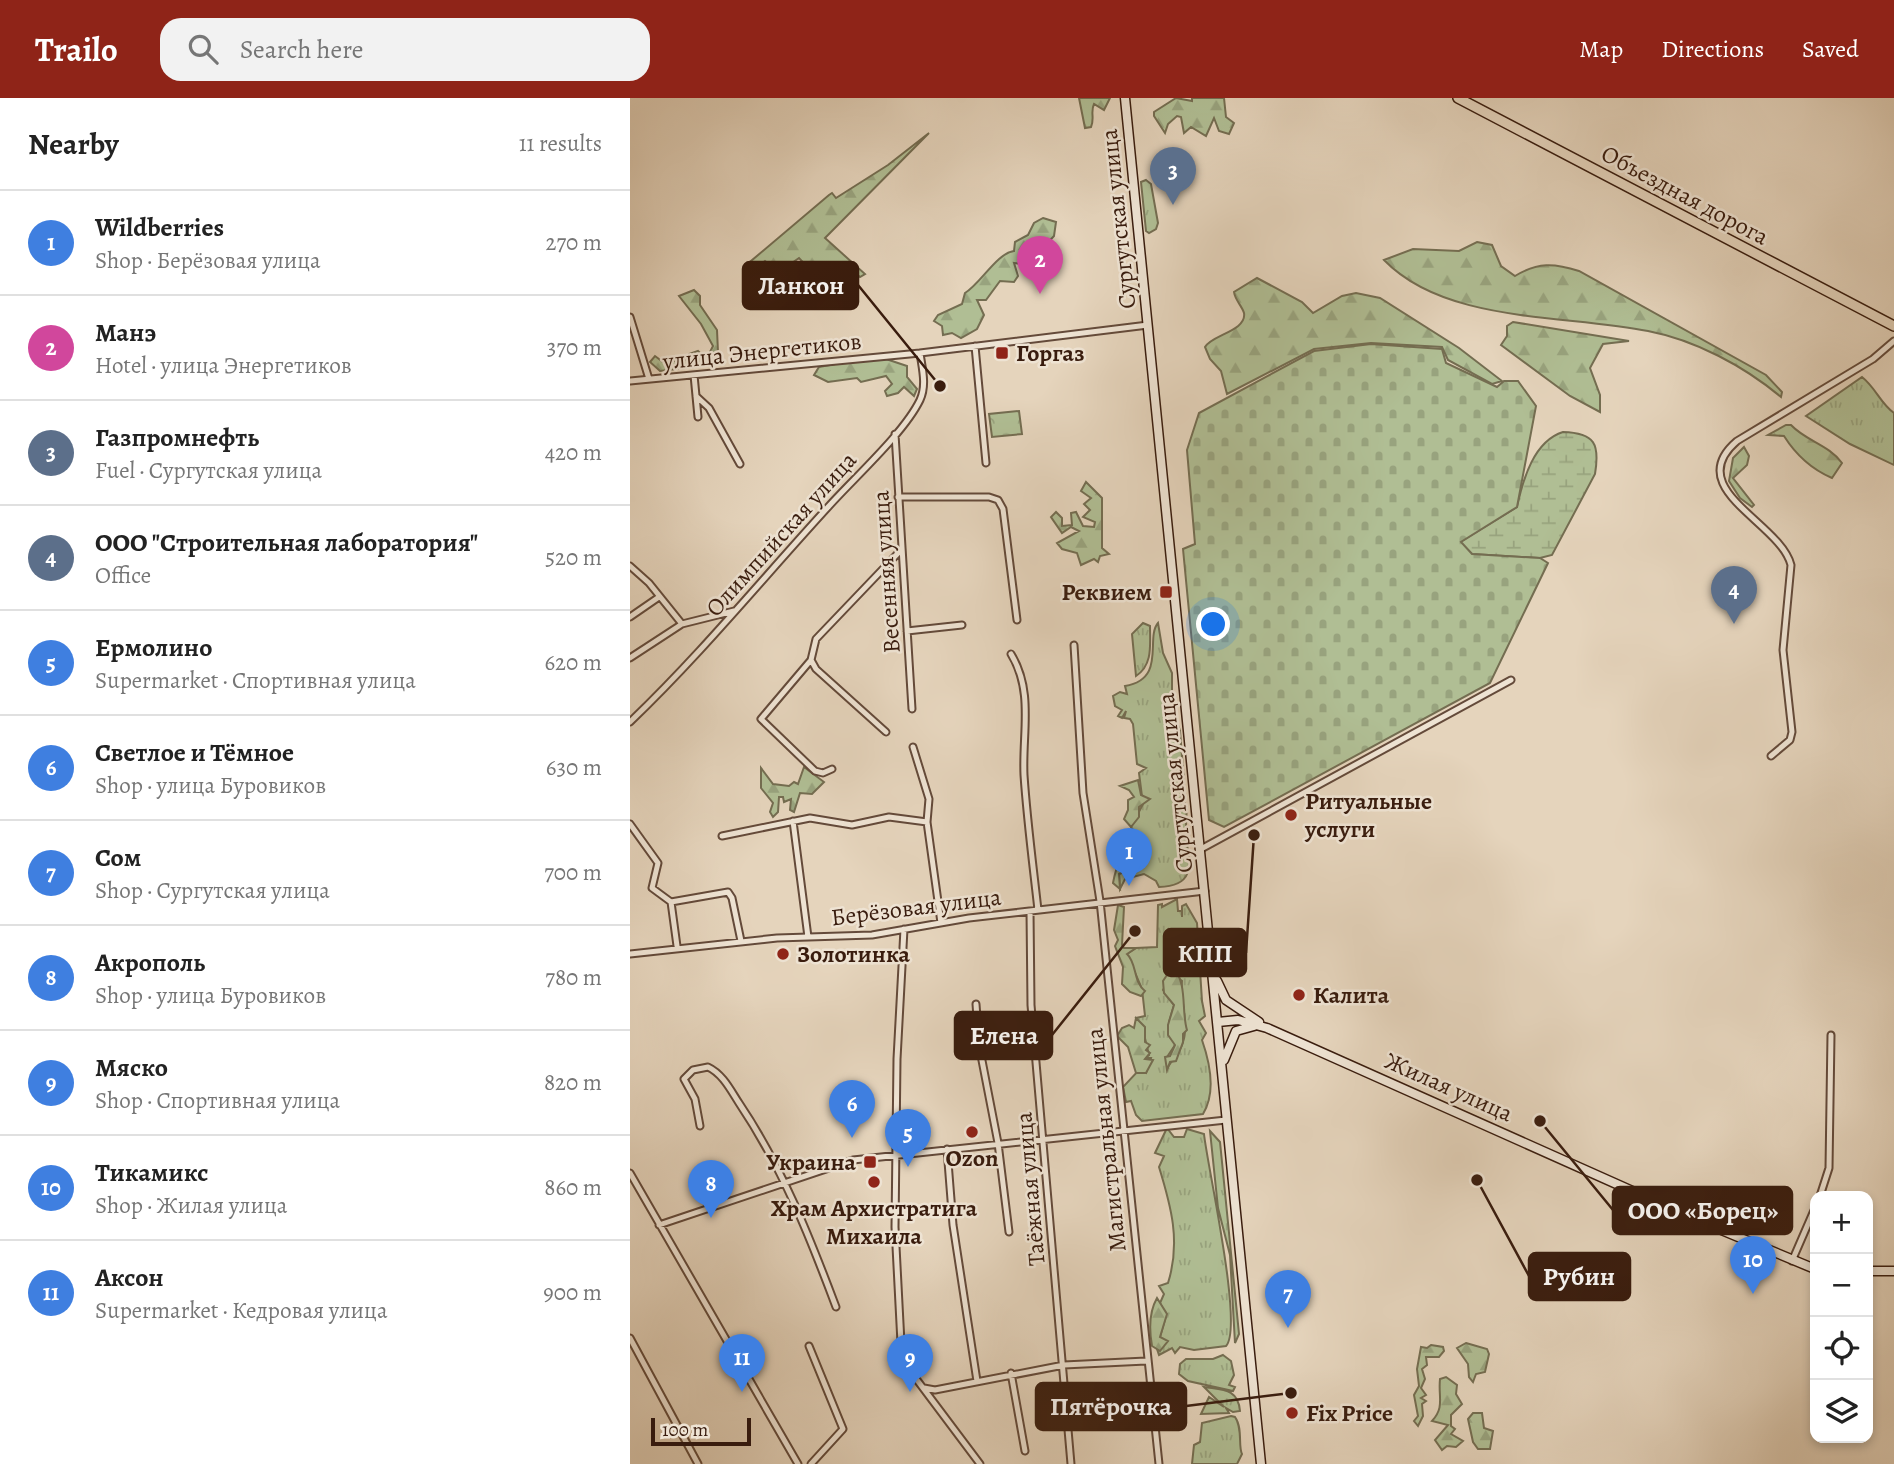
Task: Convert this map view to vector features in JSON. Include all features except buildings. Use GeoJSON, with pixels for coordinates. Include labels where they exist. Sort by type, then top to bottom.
{"type":"FeatureCollection","features":[{"type":"Feature","properties":{"kind":"main road","name":"Сургутская улица"},"geometry":{"type":"LineString","coordinates":[[1125,98],[1261,1464]]}},
{"type":"Feature","properties":{"kind":"main road","name":"Объездная дорога"},"geometry":{"type":"LineString","coordinates":[[1458,98],[1894,326]]}},
{"type":"Feature","properties":{"kind":"main road"},"geometry":{"type":"LineString","coordinates":[[1213,969],[1226,1000],[1267,1028]]}},
{"type":"Feature","properties":{"kind":"main road","name":"Жилая улица"},"geometry":{"type":"LineString","coordinates":[[1218,1022],[1238,1020],[1267,1028],[1810,1267]]}},
{"type":"Feature","properties":{"kind":"main road"},"geometry":{"type":"LineString","coordinates":[[1222,1068],[1228,1044],[1236,1031],[1249,1026],[1267,1028]]}},
{"type":"Feature","properties":{"kind":"main road"},"geometry":{"type":"LineString","coordinates":[[1873,1271],[1894,1270]]}},
{"type":"Feature","properties":{"kind":"street"},"geometry":{"type":"LineString","coordinates":[[630,317],[649,379]]}},
{"type":"Feature","properties":{"kind":"street","name":"улица Энергетиков"},"geometry":{"type":"LineString","coordinates":[[630,381],[920,353],[1148,325]]}},
{"type":"Feature","properties":{"kind":"street"},"geometry":{"type":"LineString","coordinates":[[1771,756],[1790,740],[1792,732],[1783,650],[1791,565],[1784,548],[1772,534],[1728,494],[1721,482],[1720,466],[1726,453],[1737,441],[1873,359],[1894,341]]}},
{"type":"Feature","properties":{"kind":"street"},"geometry":{"type":"LineString","coordinates":[[975,346],[986,463]]}},
{"type":"Feature","properties":{"kind":"street","name":"Олимпийская улица"},"geometry":{"type":"LineString","coordinates":[[630,722],[701,653],[734,610],[895,433],[921,398],[924,387],[920,353]]}},
{"type":"Feature","properties":{"kind":"street"},"geometry":{"type":"LineString","coordinates":[[694,375],[698,417]]}},
{"type":"Feature","properties":{"kind":"street"},"geometry":{"type":"LineString","coordinates":[[696,396],[709,408],[740,464]]}},
{"type":"Feature","properties":{"kind":"street","name":"Весенняя улица"},"geometry":{"type":"LineString","coordinates":[[895,433],[912,709]]}},
{"type":"Feature","properties":{"kind":"street"},"geometry":{"type":"LineString","coordinates":[[898,497],[989,497],[998,500],[1003,509],[1017,620]]}},
{"type":"Feature","properties":{"kind":"street"},"geometry":{"type":"LineString","coordinates":[[832,769],[823,773],[815,771],[761,719],[811,660],[816,639],[902,550]]}},
{"type":"Feature","properties":{"kind":"street"},"geometry":{"type":"LineString","coordinates":[[630,566],[682,624]]}},
{"type":"Feature","properties":{"kind":"street"},"geometry":{"type":"LineString","coordinates":[[630,617],[659,597]]}},
{"type":"Feature","properties":{"kind":"street"},"geometry":{"type":"LineString","coordinates":[[630,658],[682,624],[734,610]]}},
{"type":"Feature","properties":{"kind":"street"},"geometry":{"type":"LineString","coordinates":[[907,631],[962,625]]}},
{"type":"Feature","properties":{"kind":"street","name":"Магистральная улица"},"geometry":{"type":"LineString","coordinates":[[1074,645],[1083,793],[1100,901],[1146,1361],[1159,1464]]}},
{"type":"Feature","properties":{"kind":"street"},"geometry":{"type":"LineString","coordinates":[[1011,654],[1020,673],[1028,707],[1024,767],[1038,910]]}},
{"type":"Feature","properties":{"kind":"street"},"geometry":{"type":"LineString","coordinates":[[811,660],[816,669],[886,732]]}},
{"type":"Feature","properties":{"kind":"street"},"geometry":{"type":"LineString","coordinates":[[1201,849],[1511,680]]}},
{"type":"Feature","properties":{"kind":"street"},"geometry":{"type":"LineString","coordinates":[[914,747],[927,787],[927,822],[941,923]]}},
{"type":"Feature","properties":{"kind":"street"},"geometry":{"type":"LineString","coordinates":[[722,836],[821,818],[852,825],[889,817],[927,822]]}},
{"type":"Feature","properties":{"kind":"street"},"geometry":{"type":"LineString","coordinates":[[793,821],[808,937]]}},
{"type":"Feature","properties":{"kind":"street"},"geometry":{"type":"LineString","coordinates":[[630,824],[658,863],[652,888],[671,902],[677,946]]}},
{"type":"Feature","properties":{"kind":"street","name":"Берёзовая улица"},"geometry":{"type":"LineString","coordinates":[[630,954],[677,946],[741,941],[849,937],[1100,901],[1205,891]]}},
{"type":"Feature","properties":{"kind":"street"},"geometry":{"type":"LineString","coordinates":[[671,902],[728,892],[733,898],[741,941]]}},
{"type":"Feature","properties":{"kind":"street","name":"Таёжная улица"},"geometry":{"type":"LineString","coordinates":[[1030,911],[1031,1004],[1071,1464]]}},
{"type":"Feature","properties":{"kind":"street"},"geometry":{"type":"LineString","coordinates":[[904,929],[897,1059],[898,1154],[895,1227],[899,1331],[909,1365],[923,1388],[980,1464]]}},
{"type":"Feature","properties":{"kind":"street"},"geometry":{"type":"LineString","coordinates":[[976,1004],[980,1054],[998,1143],[1009,1232]]}},
{"type":"Feature","properties":{"kind":"street"},"geometry":{"type":"LineString","coordinates":[[1822,1191],[1829,1168],[1831,1035]]}},
{"type":"Feature","properties":{"kind":"street"},"geometry":{"type":"LineString","coordinates":[[700,1126],[695,1099],[684,1079],[692,1070],[708,1067],[719,1074],[732,1091],[786,1182],[836,1307]]}},
{"type":"Feature","properties":{"kind":"street"},"geometry":{"type":"LineString","coordinates":[[659,1225],[840,1163],[898,1154],[1226,1120]]}},
{"type":"Feature","properties":{"kind":"street"},"geometry":{"type":"LineString","coordinates":[[947,1149],[953,1225],[977,1381]]}},
{"type":"Feature","properties":{"kind":"street"},"geometry":{"type":"LineString","coordinates":[[630,1173],[798,1464]]}},
{"type":"Feature","properties":{"kind":"street"},"geometry":{"type":"LineString","coordinates":[[1792,1261],[1810,1220]]}},
{"type":"Feature","properties":{"kind":"street"},"geometry":{"type":"LineString","coordinates":[[630,1338],[698,1464]]}},
{"type":"Feature","properties":{"kind":"street"},"geometry":{"type":"LineString","coordinates":[[809,1346],[843,1429],[811,1464]]}},
{"type":"Feature","properties":{"kind":"street"},"geometry":{"type":"LineString","coordinates":[[923,1388],[935,1390],[1011,1373],[1064,1365],[1146,1361]]}},
{"type":"Feature","properties":{"kind":"street"},"geometry":{"type":"LineString","coordinates":[[1011,1373],[1025,1451]]}},
{"type":"Feature","properties":{"kind":"green space"},"geometry":{"type":"Polygon","coordinates":[[[1079,98],[1110,98],[1104,110],[1094,104],[1091,127],[1085,128],[1079,98]]]}},
{"type":"Feature","properties":{"kind":"green space"},"geometry":{"type":"Polygon","coordinates":[[[1176,98],[1192,101],[1192,98],[1224,98],[1226,117],[1234,123],[1229,134],[1219,131],[1214,118],[1206,136],[1191,127],[1184,133],[1181,117],[1177,116],[1168,124],[1165,133],[1154,112],[1176,98]]]}},
{"type":"Feature","properties":{"kind":"green space"},"geometry":{"type":"Polygon","coordinates":[[[929,133],[825,238],[865,274],[860,277],[842,262],[830,263],[824,274],[840,292],[842,303],[799,258],[779,272],[765,261],[756,268],[751,261],[829,195],[832,193],[836,198],[888,165],[929,133]]]}},
{"type":"Feature","properties":{"kind":"green space"},"geometry":{"type":"Polygon","coordinates":[[[1146,180],[1151,184],[1158,223],[1156,229],[1149,233],[1146,231],[1141,182],[1146,180]]]}},
{"type":"Feature","properties":{"kind":"green space"},"geometry":{"type":"Polygon","coordinates":[[[1043,218],[1056,222],[1054,236],[1040,251],[1036,246],[1032,247],[1033,254],[1024,271],[1021,264],[1014,263],[1018,276],[1014,282],[1000,281],[986,300],[977,300],[984,315],[977,329],[961,338],[952,333],[943,335],[942,326],[934,321],[938,315],[962,304],[965,293],[1001,257],[1014,251],[1015,242],[1028,235],[1034,223],[1043,218]]]}},
{"type":"Feature","properties":{"kind":"green space"},"geometry":{"type":"Polygon","coordinates":[[[1477,242],[1492,245],[1501,266],[1515,276],[1531,268],[1546,265],[1579,271],[1766,375],[1782,392],[1781,397],[1735,365],[1666,335],[1473,306],[1440,296],[1410,281],[1384,260],[1413,249],[1459,251],[1477,242]]]}},
{"type":"Feature","properties":{"kind":"green space"},"geometry":{"type":"Polygon","coordinates":[[[1257,278],[1302,302],[1313,313],[1342,296],[1356,293],[1380,298],[1459,348],[1502,381],[1492,384],[1448,360],[1442,347],[1371,343],[1314,349],[1227,394],[1221,371],[1210,359],[1205,347],[1240,324],[1244,313],[1234,292],[1257,278]]]}},
{"type":"Feature","properties":{"kind":"green space"},"geometry":{"type":"Polygon","coordinates":[[[694,290],[700,296],[700,305],[717,330],[718,352],[722,355],[719,364],[660,371],[650,362],[655,356],[663,362],[686,360],[689,354],[698,351],[703,356],[709,354],[713,346],[701,324],[679,296],[694,290]]]}},
{"type":"Feature","properties":{"kind":"green space"},"geometry":{"type":"Polygon","coordinates":[[[1513,322],[1629,341],[1603,344],[1590,368],[1600,395],[1600,412],[1570,396],[1501,345],[1507,336],[1507,326],[1513,322]]]}},
{"type":"Feature","properties":{"kind":"green space"},"geometry":{"type":"Polygon","coordinates":[[[1371,344],[1442,349],[1446,363],[1497,387],[1504,381],[1518,381],[1536,406],[1517,507],[1461,542],[1472,554],[1540,558],[1548,563],[1490,683],[1224,827],[1209,820],[1183,549],[1195,544],[1187,450],[1199,413],[1314,351],[1371,344]]]}},
{"type":"Feature","properties":{"kind":"green space"},"geometry":{"type":"Polygon","coordinates":[[[886,359],[907,366],[907,377],[917,389],[914,396],[904,387],[898,393],[887,396],[885,391],[892,384],[886,376],[861,382],[857,378],[828,382],[814,375],[819,367],[857,360],[886,359]]]}},
{"type":"Feature","properties":{"kind":"green space"},"geometry":{"type":"Polygon","coordinates":[[[1862,377],[1894,413],[1894,465],[1850,444],[1806,416],[1862,377]]]}},
{"type":"Feature","properties":{"kind":"green space"},"geometry":{"type":"Polygon","coordinates":[[[1019,411],[1022,434],[992,437],[989,414],[1019,411]]]}},
{"type":"Feature","properties":{"kind":"green space"},"geometry":{"type":"Polygon","coordinates":[[[1791,425],[1837,457],[1842,463],[1832,478],[1805,461],[1784,436],[1768,435],[1791,425]]]}},
{"type":"Feature","properties":{"kind":"green space"},"geometry":{"type":"Polygon","coordinates":[[[1563,432],[1589,438],[1597,455],[1595,474],[1552,555],[1540,558],[1472,554],[1460,542],[1517,507],[1531,462],[1537,452],[1553,437],[1563,432]]]}},
{"type":"Feature","properties":{"kind":"green space"},"geometry":{"type":"Polygon","coordinates":[[[1744,447],[1749,456],[1747,465],[1733,478],[1754,505],[1752,507],[1740,498],[1729,481],[1733,458],[1744,447]]]}},
{"type":"Feature","properties":{"kind":"green space"},"geometry":{"type":"Polygon","coordinates":[[[1086,482],[1102,498],[1102,548],[1109,554],[1100,556],[1098,562],[1094,559],[1081,565],[1077,553],[1062,549],[1057,543],[1079,531],[1071,527],[1062,533],[1051,517],[1056,512],[1062,518],[1062,526],[1072,525],[1071,513],[1076,512],[1083,526],[1094,527],[1095,522],[1083,517],[1090,510],[1084,504],[1091,498],[1081,491],[1086,482]]]}},
{"type":"Feature","properties":{"kind":"green space"},"geometry":{"type":"Polygon","coordinates":[[[1143,623],[1150,626],[1150,647],[1148,660],[1136,676],[1132,634],[1143,623]]]}},
{"type":"Feature","properties":{"kind":"green space"},"geometry":{"type":"Polygon","coordinates":[[[1158,623],[1163,653],[1172,673],[1172,705],[1180,731],[1184,781],[1181,797],[1186,812],[1188,872],[1179,883],[1171,886],[1159,887],[1156,881],[1144,874],[1125,879],[1120,889],[1119,874],[1139,863],[1133,843],[1127,841],[1128,835],[1134,831],[1131,827],[1143,804],[1139,773],[1146,768],[1137,764],[1133,724],[1130,719],[1124,718],[1126,711],[1122,718],[1118,716],[1122,710],[1115,706],[1113,696],[1120,692],[1127,694],[1125,686],[1138,682],[1146,675],[1158,623]]]}},
{"type":"Feature","properties":{"kind":"green space"},"geometry":{"type":"Polygon","coordinates":[[[804,767],[824,782],[812,794],[800,793],[794,812],[790,810],[791,799],[784,802],[783,797],[779,797],[778,812],[773,817],[770,812],[773,803],[761,788],[761,768],[773,784],[789,786],[794,782],[798,784],[804,767]]]}},
{"type":"Feature","properties":{"kind":"green space"},"geometry":{"type":"Polygon","coordinates":[[[1138,780],[1141,795],[1150,799],[1139,807],[1139,817],[1131,827],[1124,819],[1128,800],[1134,797],[1129,790],[1120,786],[1138,780]]]}},
{"type":"Feature","properties":{"kind":"green space"},"geometry":{"type":"Polygon","coordinates":[[[1134,840],[1140,847],[1140,866],[1119,874],[1120,889],[1113,883],[1114,877],[1121,859],[1134,840]]]}},
{"type":"Feature","properties":{"kind":"green space"},"geometry":{"type":"Polygon","coordinates":[[[1177,899],[1178,911],[1182,911],[1182,906],[1186,904],[1197,923],[1205,1016],[1199,1021],[1206,1033],[1202,1040],[1211,1087],[1203,1114],[1142,1121],[1136,1115],[1131,1101],[1126,1102],[1123,1087],[1138,1071],[1146,1073],[1151,1058],[1145,1058],[1149,1055],[1143,1030],[1136,1018],[1145,1016],[1142,989],[1127,954],[1136,948],[1157,947],[1158,905],[1162,904],[1162,907],[1177,899]],[[1170,972],[1172,974],[1163,990],[1174,1005],[1169,1022],[1175,1045],[1167,1057],[1167,1069],[1180,1050],[1185,1035],[1182,981],[1170,972]]]}},
{"type":"Feature","properties":{"kind":"green space"},"geometry":{"type":"Polygon","coordinates":[[[1118,905],[1124,907],[1122,945],[1124,948],[1136,948],[1127,954],[1145,991],[1141,996],[1130,992],[1122,984],[1123,967],[1115,946],[1118,940],[1114,930],[1118,905]]]}},
{"type":"Feature","properties":{"kind":"green space"},"geometry":{"type":"Polygon","coordinates":[[[1173,967],[1181,981],[1187,1030],[1183,1034],[1176,1061],[1170,1062],[1167,1070],[1165,1057],[1170,1056],[1175,1045],[1168,1035],[1174,1005],[1164,993],[1163,981],[1167,975],[1172,975],[1173,967]]]}},
{"type":"Feature","properties":{"kind":"green space"},"geometry":{"type":"Polygon","coordinates":[[[1136,1018],[1145,1027],[1145,1042],[1150,1045],[1146,1050],[1150,1053],[1145,1059],[1153,1060],[1146,1073],[1136,1073],[1128,1047],[1117,1036],[1122,1028],[1129,1025],[1134,1028],[1136,1018]]]}},
{"type":"Feature","properties":{"kind":"green space"},"geometry":{"type":"Polygon","coordinates":[[[1167,1128],[1174,1137],[1184,1137],[1187,1129],[1204,1134],[1231,1309],[1230,1333],[1226,1346],[1194,1350],[1180,1347],[1175,1353],[1172,1348],[1159,1355],[1157,1349],[1162,1348],[1163,1340],[1160,1337],[1166,1316],[1160,1303],[1164,1294],[1159,1286],[1168,1283],[1174,1253],[1171,1210],[1159,1167],[1164,1156],[1155,1153],[1167,1128]]]}},
{"type":"Feature","properties":{"kind":"green space"},"geometry":{"type":"Polygon","coordinates":[[[1210,1131],[1220,1142],[1239,1334],[1235,1343],[1230,1255],[1218,1208],[1210,1131]]]}},
{"type":"Feature","properties":{"kind":"green space"},"geometry":{"type":"Polygon","coordinates":[[[1157,1298],[1167,1314],[1160,1337],[1168,1341],[1160,1351],[1152,1346],[1150,1333],[1151,1315],[1157,1298]]]}},
{"type":"Feature","properties":{"kind":"green space"},"geometry":{"type":"Polygon","coordinates":[[[1466,1343],[1487,1349],[1489,1354],[1485,1372],[1476,1374],[1473,1382],[1469,1377],[1468,1364],[1457,1348],[1466,1343]]]}},
{"type":"Feature","properties":{"kind":"green space"},"geometry":{"type":"Polygon","coordinates":[[[1431,1345],[1443,1347],[1444,1351],[1439,1357],[1426,1357],[1427,1365],[1422,1369],[1425,1379],[1421,1388],[1426,1395],[1421,1398],[1426,1401],[1422,1404],[1423,1416],[1418,1426],[1414,1421],[1418,1416],[1414,1395],[1419,1386],[1417,1369],[1421,1347],[1427,1348],[1431,1345]]]}},
{"type":"Feature","properties":{"kind":"green space"},"geometry":{"type":"Polygon","coordinates":[[[1223,1355],[1231,1361],[1234,1375],[1229,1385],[1235,1387],[1233,1391],[1188,1381],[1179,1374],[1180,1364],[1186,1359],[1213,1359],[1223,1355]]]}},
{"type":"Feature","properties":{"kind":"green space"},"geometry":{"type":"Polygon","coordinates":[[[1446,1377],[1457,1385],[1456,1394],[1462,1404],[1451,1415],[1451,1426],[1455,1429],[1451,1434],[1463,1441],[1456,1447],[1447,1446],[1442,1450],[1435,1440],[1448,1425],[1432,1421],[1440,1406],[1440,1379],[1446,1377]]]}},
{"type":"Feature","properties":{"kind":"green space"},"geometry":{"type":"Polygon","coordinates":[[[1204,1387],[1232,1394],[1239,1403],[1240,1411],[1233,1412],[1226,1408],[1229,1413],[1201,1414],[1209,1397],[1224,1407],[1204,1387]]]}},
{"type":"Feature","properties":{"kind":"green space"},"geometry":{"type":"Polygon","coordinates":[[[1473,1413],[1482,1413],[1484,1428],[1493,1431],[1490,1449],[1478,1449],[1473,1442],[1468,1419],[1473,1413]]]}},
{"type":"Feature","properties":{"kind":"green space"},"geometry":{"type":"Polygon","coordinates":[[[1235,1417],[1240,1432],[1242,1454],[1237,1464],[1192,1464],[1194,1445],[1200,1442],[1202,1423],[1235,1417]]]}},
{"type":"Feature","properties":{"kind":"place","name":"Газпромнефть"},"geometry":{"type":"Point","coordinates":[1173,205]}},
{"type":"Feature","properties":{"kind":"place","name":"Манэ"},"geometry":{"type":"Point","coordinates":[1040,294]}},
{"type":"Feature","properties":{"kind":"place","name":"Горгаз"},"geometry":{"type":"Point","coordinates":[1002,353]}},
{"type":"Feature","properties":{"kind":"place","name":"Ланкон"},"geometry":{"type":"Point","coordinates":[940,386]}},
{"type":"Feature","properties":{"kind":"place","name":"Реквием"},"geometry":{"type":"Point","coordinates":[1166,592]}},
{"type":"Feature","properties":{"kind":"place","name":"ООО \"Строительная лаборатория\""},"geometry":{"type":"Point","coordinates":[1734,624]}},
{"type":"Feature","properties":{"kind":"place","name":"Ритуальные услуги"},"geometry":{"type":"Point","coordinates":[1291,815]}},
{"type":"Feature","properties":{"kind":"place","name":"КПП"},"geometry":{"type":"Point","coordinates":[1254,835]}},
{"type":"Feature","properties":{"kind":"place","name":"Wildberries"},"geometry":{"type":"Point","coordinates":[1129,886]}},
{"type":"Feature","properties":{"kind":"place","name":"Елена"},"geometry":{"type":"Point","coordinates":[1135,931]}},
{"type":"Feature","properties":{"kind":"place","name":"Золотинка"},"geometry":{"type":"Point","coordinates":[783,954]}},
{"type":"Feature","properties":{"kind":"place","name":"Калита"},"geometry":{"type":"Point","coordinates":[1299,995]}},
{"type":"Feature","properties":{"kind":"place","name":"ООО «Борец»"},"geometry":{"type":"Point","coordinates":[1540,1121]}},
{"type":"Feature","properties":{"kind":"place","name":"Ozon"},"geometry":{"type":"Point","coordinates":[972,1132]}},
{"type":"Feature","properties":{"kind":"place","name":"Светлое и Тёмное"},"geometry":{"type":"Point","coordinates":[852,1138]}},
{"type":"Feature","properties":{"kind":"place","name":"Украина"},"geometry":{"type":"Point","coordinates":[870,1162]}},
{"type":"Feature","properties":{"kind":"place","name":"Ермолино"},"geometry":{"type":"Point","coordinates":[908,1167]}},
{"type":"Feature","properties":{"kind":"place","name":"Рубин"},"geometry":{"type":"Point","coordinates":[1477,1180]}},
{"type":"Feature","properties":{"kind":"place","name":"Храм Архистратига Михаила"},"geometry":{"type":"Point","coordinates":[874,1182]}},
{"type":"Feature","properties":{"kind":"place","name":"Акрополь"},"geometry":{"type":"Point","coordinates":[711,1218]}},
{"type":"Feature","properties":{"kind":"place","name":"Тикамикс"},"geometry":{"type":"Point","coordinates":[1753,1294]}},
{"type":"Feature","properties":{"kind":"place","name":"Сом"},"geometry":{"type":"Point","coordinates":[1288,1328]}},
{"type":"Feature","properties":{"kind":"place","name":"Аксон"},"geometry":{"type":"Point","coordinates":[742,1392]}},
{"type":"Feature","properties":{"kind":"place","name":"Мяско"},"geometry":{"type":"Point","coordinates":[910,1392]}},
{"type":"Feature","properties":{"kind":"place","name":"Пятёрочка"},"geometry":{"type":"Point","coordinates":[1291,1393]}},
{"type":"Feature","properties":{"kind":"place","name":"Fix Price"},"geometry":{"type":"Point","coordinates":[1292,1413]}}]}
